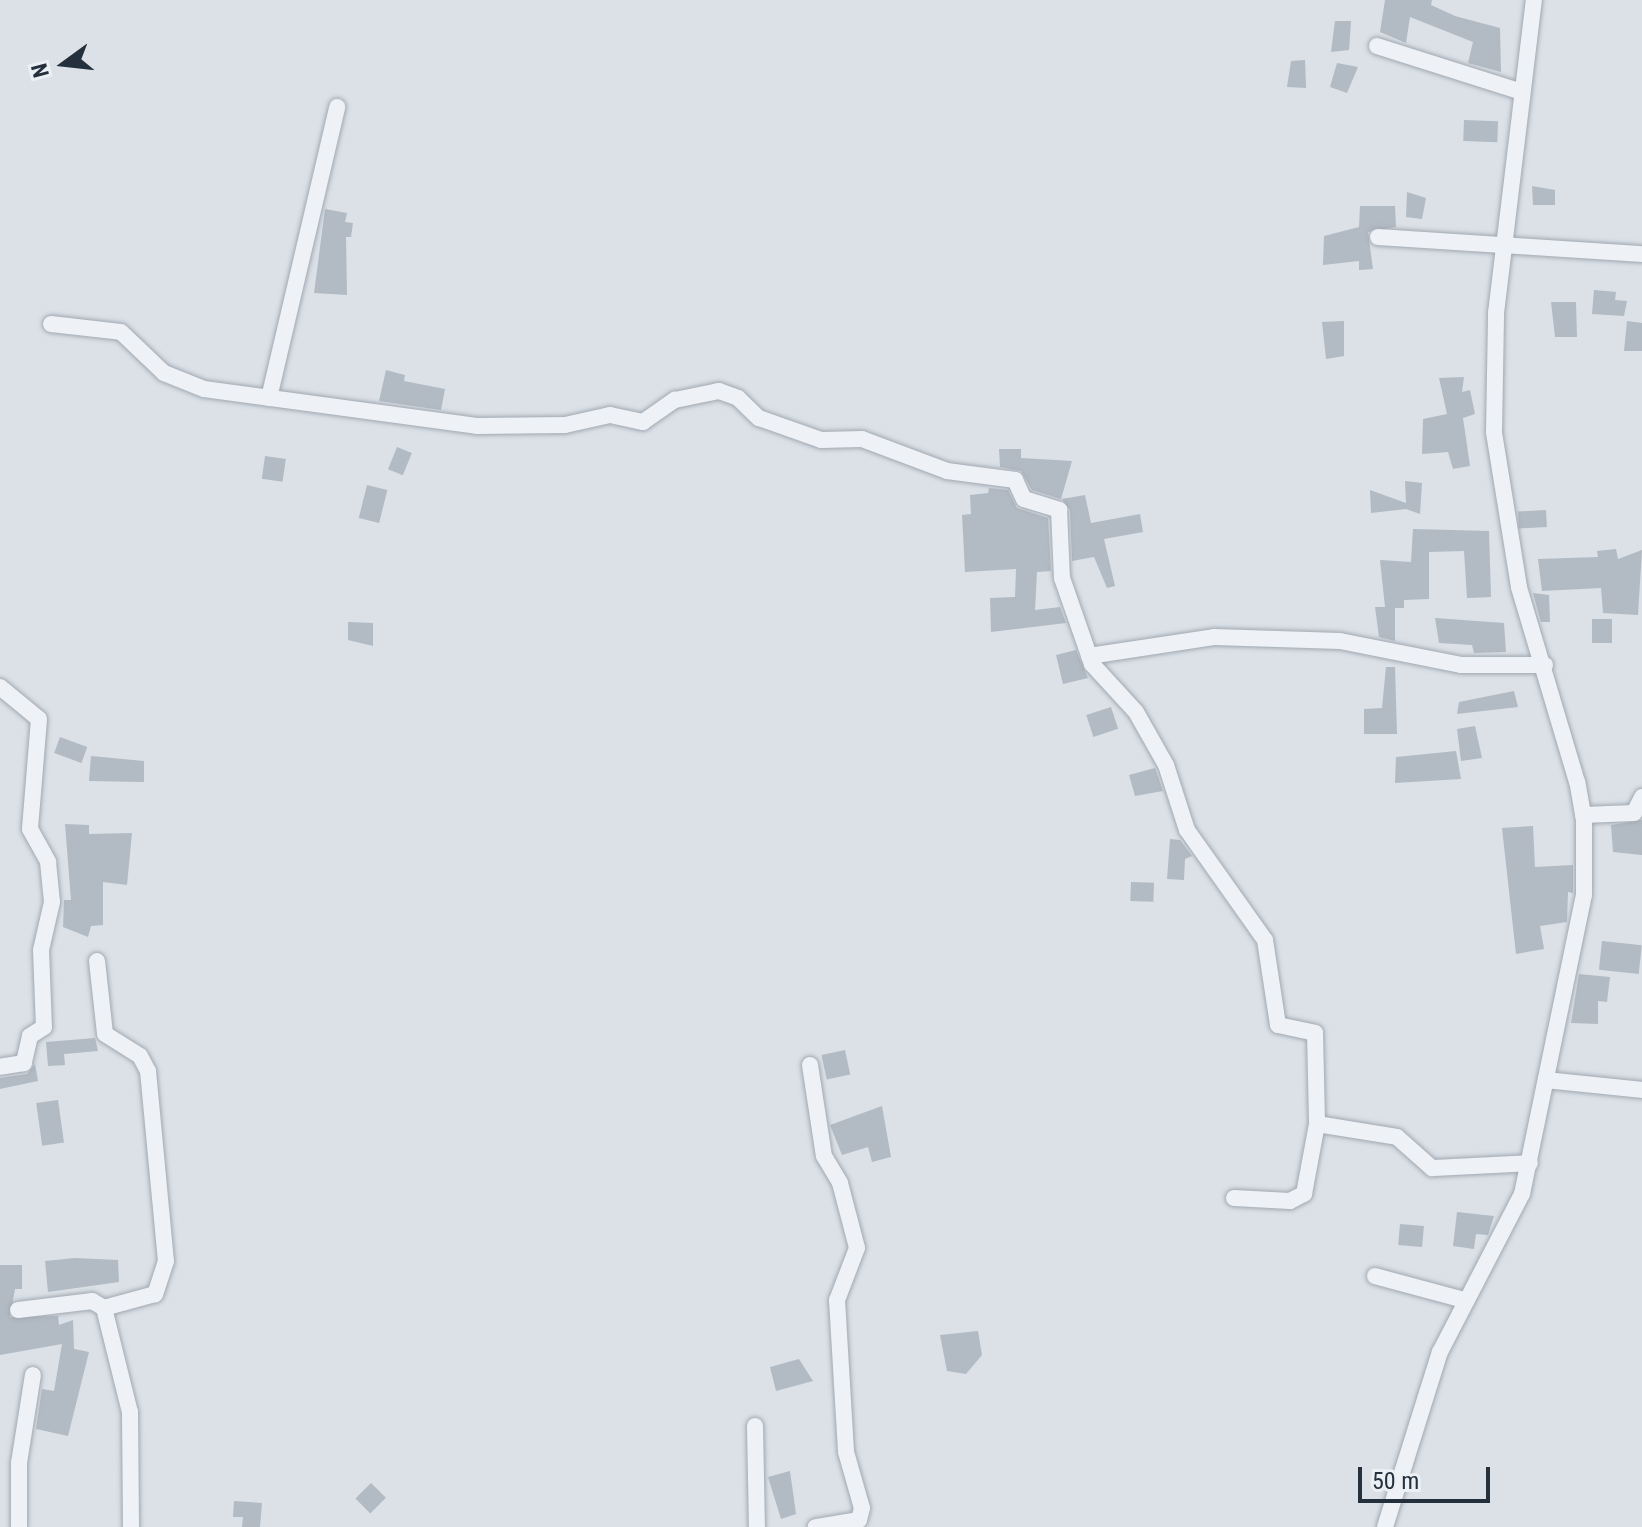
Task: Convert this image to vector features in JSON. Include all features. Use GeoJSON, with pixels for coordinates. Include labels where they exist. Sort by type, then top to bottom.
{"type":"FeatureCollection","features":[{"type":"Feature","properties":{"kind":"street"},"geometry":{"type":"LineString","coordinates":[[1385,1527],[1440,1352],[1464,1300],[1522,1194],[1584,895],[1583,815],[1545,665],[1519,587],[1498,477],[1493,386],[1504,245],[1534,0]]}},
{"type":"Feature","properties":{"kind":"street"},"geometry":{"type":"LineString","coordinates":[[1377,46],[1522,92]]}},
{"type":"Feature","properties":{"kind":"street"},"geometry":{"type":"LineString","coordinates":[[269,398],[337,107]]}},
{"type":"Feature","properties":{"kind":"street"},"geometry":{"type":"LineString","coordinates":[[1378,237],[1642,254]]}},
{"type":"Feature","properties":{"kind":"street"},"geometry":{"type":"LineString","coordinates":[[51,324],[121,332],[179,383],[477,426],[565,425],[610,415],[643,422],[675,400],[719,391],[738,398],[759,418],[821,440],[862,439],[947,471],[1015,480],[1024,499],[1059,510],[1062,578],[1089,656],[1116,697],[1136,712],[1166,765],[1187,830],[1265,940],[1278,1025],[1315,1033],[1317,1124],[1304,1194],[1290,1201],[1234,1198]]}},
{"type":"Feature","properties":{"kind":"street"},"geometry":{"type":"LineString","coordinates":[[1089,656],[1214,637],[1340,641],[1461,665],[1545,665]]}},
{"type":"Feature","properties":{"kind":"street"},"geometry":{"type":"LineString","coordinates":[[0,687],[38,717],[30,829],[48,862],[52,902],[41,950],[45,1023],[30,1036],[27,1061],[0,1067]]}},
{"type":"Feature","properties":{"kind":"street"},"geometry":{"type":"LineString","coordinates":[[1583,815],[1634,813],[1642,797]]}},
{"type":"Feature","properties":{"kind":"street"},"geometry":{"type":"LineString","coordinates":[[18,1310],[92,1301],[104,1308],[155,1294],[166,1261],[148,1071],[140,1056],[105,1034],[97,961]]}},
{"type":"Feature","properties":{"kind":"street"},"geometry":{"type":"LineString","coordinates":[[810,1065],[824,1156],[840,1183],[857,1241],[837,1300],[846,1452],[862,1516],[816,1527]]}},
{"type":"Feature","properties":{"kind":"street"},"geometry":{"type":"LineString","coordinates":[[1546,1080],[1642,1090]]}},
{"type":"Feature","properties":{"kind":"street"},"geometry":{"type":"LineString","coordinates":[[1317,1124],[1397,1137],[1432,1168],[1530,1163]]}},
{"type":"Feature","properties":{"kind":"street"},"geometry":{"type":"LineString","coordinates":[[1375,1276],[1464,1300]]}},
{"type":"Feature","properties":{"kind":"street"},"geometry":{"type":"LineString","coordinates":[[104,1308],[130,1412],[131,1527]]}},
{"type":"Feature","properties":{"kind":"street"},"geometry":{"type":"LineString","coordinates":[[19,1527],[19,1463],[33,1375]]}},
{"type":"Feature","properties":{"kind":"street"},"geometry":{"type":"LineString","coordinates":[[755,1426],[757,1527]]}},
{"type":"Feature","properties":{"kind":"building"},"geometry":{"type":"Polygon","coordinates":[[[1385,0],[1432,0],[1431,5],[1455,16],[1500,28],[1501,72],[1468,63],[1473,42],[1410,17],[1406,43],[1380,32],[1385,0]]]}},
{"type":"Feature","properties":{"kind":"building"},"geometry":{"type":"Polygon","coordinates":[[[1335,21],[1351,21],[1349,50],[1331,52],[1335,21]]]}},
{"type":"Feature","properties":{"kind":"building"},"geometry":{"type":"Polygon","coordinates":[[[1305,60],[1306,88],[1287,87],[1291,61],[1305,60]]]}},
{"type":"Feature","properties":{"kind":"building"},"geometry":{"type":"Polygon","coordinates":[[[1337,63],[1358,67],[1347,93],[1330,87],[1337,63]]]}},
{"type":"Feature","properties":{"kind":"building"},"geometry":{"type":"Polygon","coordinates":[[[1464,120],[1498,121],[1497,142],[1463,141],[1464,120]]]}},
{"type":"Feature","properties":{"kind":"building"},"geometry":{"type":"Polygon","coordinates":[[[1532,186],[1555,190],[1555,205],[1533,205],[1532,186]]]}},
{"type":"Feature","properties":{"kind":"building"},"geometry":{"type":"Polygon","coordinates":[[[1407,192],[1426,198],[1422,219],[1406,217],[1407,192]]]}},
{"type":"Feature","properties":{"kind":"building"},"geometry":{"type":"Polygon","coordinates":[[[1360,206],[1395,206],[1396,227],[1368,232],[1373,269],[1359,270],[1359,261],[1323,265],[1324,236],[1359,227],[1360,206]]]}},
{"type":"Feature","properties":{"kind":"building"},"geometry":{"type":"Polygon","coordinates":[[[325,209],[347,213],[345,222],[353,223],[351,237],[346,237],[347,295],[314,293],[325,209]]]}},
{"type":"Feature","properties":{"kind":"building"},"geometry":{"type":"Polygon","coordinates":[[[1594,290],[1616,292],[1615,300],[1627,301],[1624,316],[1592,314],[1594,290]]]}},
{"type":"Feature","properties":{"kind":"building"},"geometry":{"type":"Polygon","coordinates":[[[1551,302],[1576,302],[1577,337],[1555,337],[1551,302]]]}},
{"type":"Feature","properties":{"kind":"building"},"geometry":{"type":"Polygon","coordinates":[[[1344,321],[1344,356],[1326,359],[1322,322],[1344,321]]]}},
{"type":"Feature","properties":{"kind":"building"},"geometry":{"type":"Polygon","coordinates":[[[1627,321],[1642,323],[1642,351],[1624,351],[1627,321]]]}},
{"type":"Feature","properties":{"kind":"building"},"geometry":{"type":"Polygon","coordinates":[[[386,370],[405,375],[404,381],[445,389],[441,410],[379,401],[386,370]]]}},
{"type":"Feature","properties":{"kind":"building"},"geometry":{"type":"Polygon","coordinates":[[[1464,377],[1462,392],[1470,390],[1475,414],[1463,418],[1470,466],[1453,469],[1448,452],[1422,454],[1423,419],[1447,414],[1439,378],[1464,377]]]}},
{"type":"Feature","properties":{"kind":"building"},"geometry":{"type":"Polygon","coordinates":[[[397,447],[412,453],[403,475],[388,469],[397,447]]]}},
{"type":"Feature","properties":{"kind":"building"},"geometry":{"type":"Polygon","coordinates":[[[999,449],[1021,449],[1021,458],[1072,461],[1061,499],[1032,490],[1021,471],[1000,467],[999,449]]]}},
{"type":"Feature","properties":{"kind":"building"},"geometry":{"type":"Polygon","coordinates":[[[265,456],[286,459],[283,482],[262,479],[265,456]]]}},
{"type":"Feature","properties":{"kind":"building"},"geometry":{"type":"Polygon","coordinates":[[[1405,481],[1422,483],[1420,514],[1406,509],[1371,513],[1370,490],[1406,503],[1405,481]]]}},
{"type":"Feature","properties":{"kind":"building"},"geometry":{"type":"Polygon","coordinates":[[[367,485],[387,490],[379,523],[359,518],[367,485]]]}},
{"type":"Feature","properties":{"kind":"building"},"geometry":{"type":"Polygon","coordinates":[[[989,488],[1008,490],[1017,508],[1048,518],[1051,571],[1037,572],[1035,610],[1060,607],[1066,623],[991,632],[990,598],[1015,597],[1016,569],[965,572],[962,515],[971,514],[970,495],[988,493],[989,488]]]}},
{"type":"Feature","properties":{"kind":"building"},"geometry":{"type":"Polygon","coordinates":[[[1085,495],[1091,523],[1140,514],[1143,532],[1104,539],[1115,586],[1107,588],[1094,557],[1072,561],[1070,510],[1062,499],[1085,495]]]}},
{"type":"Feature","properties":{"kind":"building"},"geometry":{"type":"Polygon","coordinates":[[[1546,510],[1547,527],[1519,528],[1518,511],[1546,510]]]}},
{"type":"Feature","properties":{"kind":"building"},"geometry":{"type":"Polygon","coordinates":[[[1413,529],[1489,531],[1491,597],[1467,598],[1464,551],[1429,552],[1429,599],[1404,600],[1404,608],[1395,608],[1395,641],[1379,637],[1375,607],[1385,607],[1380,560],[1411,562],[1413,529]]]}},
{"type":"Feature","properties":{"kind":"building"},"geometry":{"type":"Polygon","coordinates":[[[1616,549],[1618,559],[1642,550],[1638,615],[1603,613],[1601,588],[1542,591],[1538,559],[1598,557],[1597,551],[1616,549]]]}},
{"type":"Feature","properties":{"kind":"building"},"geometry":{"type":"Polygon","coordinates":[[[1533,593],[1549,595],[1550,622],[1541,622],[1533,593]]]}},
{"type":"Feature","properties":{"kind":"building"},"geometry":{"type":"Polygon","coordinates":[[[1435,618],[1504,623],[1506,652],[1474,653],[1472,645],[1439,643],[1435,618]]]}},
{"type":"Feature","properties":{"kind":"building"},"geometry":{"type":"Polygon","coordinates":[[[1592,619],[1612,619],[1612,643],[1592,643],[1592,619]]]}},
{"type":"Feature","properties":{"kind":"building"},"geometry":{"type":"Polygon","coordinates":[[[348,622],[373,623],[373,646],[348,640],[348,622]]]}},
{"type":"Feature","properties":{"kind":"building"},"geometry":{"type":"Polygon","coordinates":[[[1076,650],[1088,678],[1063,684],[1056,655],[1076,650]]]}},
{"type":"Feature","properties":{"kind":"building"},"geometry":{"type":"Polygon","coordinates":[[[1386,667],[1395,667],[1397,734],[1364,734],[1364,709],[1382,708],[1386,667]]]}},
{"type":"Feature","properties":{"kind":"building"},"geometry":{"type":"Polygon","coordinates":[[[1514,691],[1518,707],[1457,714],[1459,702],[1514,691]]]}},
{"type":"Feature","properties":{"kind":"building"},"geometry":{"type":"Polygon","coordinates":[[[1111,707],[1118,729],[1093,737],[1086,715],[1111,707]]]}},
{"type":"Feature","properties":{"kind":"building"},"geometry":{"type":"Polygon","coordinates":[[[1475,726],[1482,758],[1461,761],[1457,729],[1475,726]]]}},
{"type":"Feature","properties":{"kind":"building"},"geometry":{"type":"Polygon","coordinates":[[[60,737],[87,747],[81,763],[54,753],[60,737]]]}},
{"type":"Feature","properties":{"kind":"building"},"geometry":{"type":"Polygon","coordinates":[[[1456,751],[1461,779],[1395,783],[1396,757],[1456,751]]]}},
{"type":"Feature","properties":{"kind":"building"},"geometry":{"type":"Polygon","coordinates":[[[91,756],[144,761],[144,782],[89,781],[91,756]]]}},
{"type":"Feature","properties":{"kind":"building"},"geometry":{"type":"Polygon","coordinates":[[[1155,768],[1163,791],[1135,796],[1129,775],[1155,768]]]}},
{"type":"Feature","properties":{"kind":"building"},"geometry":{"type":"Polygon","coordinates":[[[1642,820],[1642,855],[1613,852],[1611,825],[1642,820]]]}},
{"type":"Feature","properties":{"kind":"building"},"geometry":{"type":"Polygon","coordinates":[[[65,824],[89,825],[89,834],[132,833],[127,885],[103,882],[103,925],[91,926],[88,937],[63,927],[64,900],[71,900],[65,824]]]}},
{"type":"Feature","properties":{"kind":"building"},"geometry":{"type":"Polygon","coordinates":[[[1533,826],[1535,867],[1573,865],[1573,893],[1568,892],[1567,922],[1540,926],[1544,949],[1516,954],[1502,828],[1533,826]]]}},
{"type":"Feature","properties":{"kind":"building"},"geometry":{"type":"Polygon","coordinates":[[[1170,839],[1180,840],[1192,856],[1185,859],[1184,880],[1167,879],[1170,839]]]}},
{"type":"Feature","properties":{"kind":"building"},"geometry":{"type":"Polygon","coordinates":[[[1131,882],[1154,883],[1153,902],[1130,901],[1131,882]]]}},
{"type":"Feature","properties":{"kind":"building"},"geometry":{"type":"Polygon","coordinates":[[[1602,941],[1642,945],[1639,974],[1599,970],[1602,941]]]}},
{"type":"Feature","properties":{"kind":"building"},"geometry":{"type":"Polygon","coordinates":[[[1579,974],[1610,977],[1607,1002],[1598,1001],[1598,1024],[1571,1023],[1579,974]]]}},
{"type":"Feature","properties":{"kind":"building"},"geometry":{"type":"Polygon","coordinates":[[[95,1038],[98,1051],[64,1054],[65,1065],[48,1066],[46,1042],[95,1038]]]}},
{"type":"Feature","properties":{"kind":"building"},"geometry":{"type":"Polygon","coordinates":[[[845,1050],[850,1074],[827,1079],[822,1055],[845,1050]]]}},
{"type":"Feature","properties":{"kind":"building"},"geometry":{"type":"Polygon","coordinates":[[[35,1064],[38,1081],[0,1089],[0,1078],[27,1074],[35,1064]]]}},
{"type":"Feature","properties":{"kind":"building"},"geometry":{"type":"Polygon","coordinates":[[[58,1100],[64,1143],[42,1146],[36,1103],[58,1100]]]}},
{"type":"Feature","properties":{"kind":"building"},"geometry":{"type":"Polygon","coordinates":[[[882,1106],[891,1157],[872,1162],[868,1147],[842,1155],[830,1125],[882,1106]]]}},
{"type":"Feature","properties":{"kind":"building"},"geometry":{"type":"Polygon","coordinates":[[[1457,1212],[1494,1216],[1488,1235],[1476,1234],[1474,1249],[1453,1246],[1457,1212]]]}},
{"type":"Feature","properties":{"kind":"building"},"geometry":{"type":"Polygon","coordinates":[[[1400,1224],[1424,1226],[1422,1247],[1398,1245],[1400,1224]]]}},
{"type":"Feature","properties":{"kind":"building"},"geometry":{"type":"Polygon","coordinates":[[[75,1258],[118,1260],[119,1282],[48,1292],[45,1261],[75,1258]]]}},
{"type":"Feature","properties":{"kind":"building"},"geometry":{"type":"Polygon","coordinates":[[[0,1265],[22,1265],[22,1289],[15,1289],[10,1317],[58,1316],[59,1325],[73,1320],[74,1349],[89,1352],[68,1436],[36,1429],[42,1389],[54,1391],[62,1344],[0,1355],[0,1265]]]}},
{"type":"Feature","properties":{"kind":"building"},"geometry":{"type":"Polygon","coordinates":[[[978,1331],[982,1355],[966,1374],[947,1371],[940,1335],[978,1331]]]}},
{"type":"Feature","properties":{"kind":"building"},"geometry":{"type":"Polygon","coordinates":[[[799,1359],[813,1381],[776,1391],[770,1367],[799,1359]]]}},
{"type":"Feature","properties":{"kind":"building"},"geometry":{"type":"Polygon","coordinates":[[[790,1471],[796,1514],[781,1519],[768,1477],[790,1471]]]}},
{"type":"Feature","properties":{"kind":"building"},"geometry":{"type":"Polygon","coordinates":[[[371,1483],[386,1498],[370,1513],[355,1499],[371,1483]]]}},
{"type":"Feature","properties":{"kind":"building"},"geometry":{"type":"Polygon","coordinates":[[[234,1501],[262,1503],[260,1527],[242,1527],[243,1517],[233,1517],[234,1501]]]}}]}
